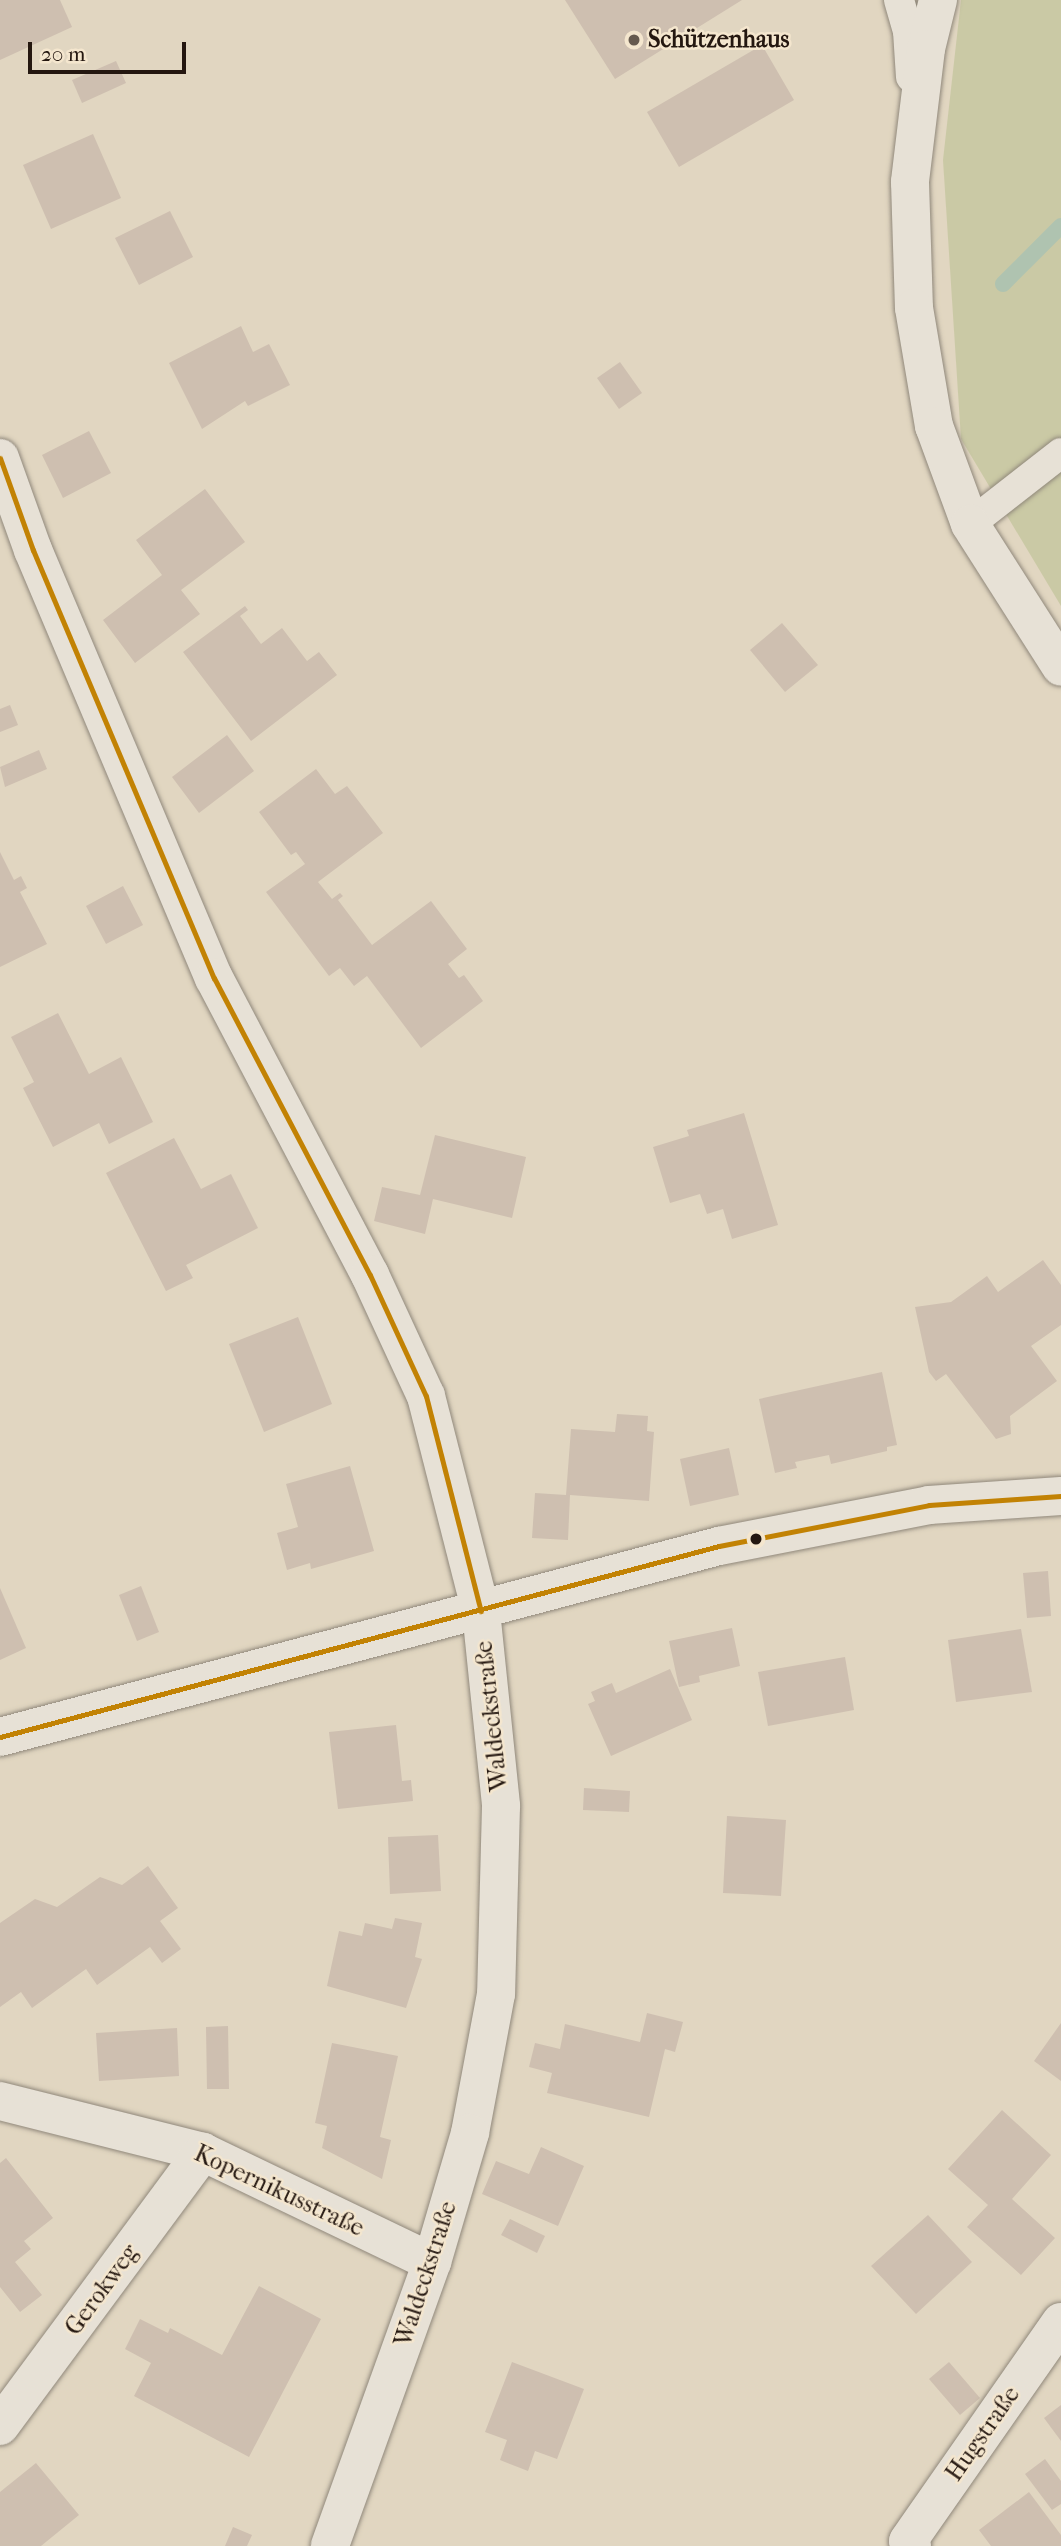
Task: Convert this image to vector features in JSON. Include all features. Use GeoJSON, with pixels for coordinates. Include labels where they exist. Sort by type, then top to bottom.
{"type":"FeatureCollection","features":[{"type":"Feature","properties":{"kind":"street"},"geometry":{"type":"LineString","coordinates":[[938,0],[926,49],[911,182],[914,308],[931,413],[970,524],[1061,667]]}},
{"type":"Feature","properties":{"kind":"street","name":"Waldeckstraße"},"geometry":{"type":"LineString","coordinates":[[0,458],[33,550],[214,978],[370,1275],[426,1396],[481,1611],[501,1806],[496,1994],[470,2133],[432,2262],[330,2546]]}},
{"type":"Feature","properties":{"kind":"street"},"geometry":{"type":"LineString","coordinates":[[0,1737],[732,1544],[929,1505],[1061,1496]]}},
{"type":"Feature","properties":{"kind":"street","name":"Kopernikusstraße"},"geometry":{"type":"LineString","coordinates":[[0,2101],[203,2152],[432,2262]]}},
{"type":"Feature","properties":{"kind":"street","name":"Gerokweg"},"geometry":{"type":"LineString","coordinates":[[0,2426],[203,2152]]}},
{"type":"Feature","properties":{"kind":"street","name":"Hugstraße"},"geometry":{"type":"LineString","coordinates":[[912,2546],[908,2541],[1061,2322]]}},
{"type":"Feature","properties":{"kind":"lane"},"geometry":{"type":"LineString","coordinates":[[899,0],[908,31],[911,182]]}},
{"type":"Feature","properties":{"kind":"lane"},"geometry":{"type":"LineString","coordinates":[[970,524],[1061,453]]}},
{"type":"Feature","properties":{"kind":"green space"},"geometry":{"type":"Polygon","coordinates":[[[961,0],[1061,0],[1061,606],[961,439],[943,160],[961,0]]]}},
{"type":"Feature","properties":{"kind":"building"},"geometry":{"type":"Polygon","coordinates":[[[0,0],[60,0],[72,27],[0,60],[0,0]]]}},
{"type":"Feature","properties":{"kind":"building","name":"Schützenhaus"},"geometry":{"type":"Polygon","coordinates":[[[565,0],[742,0],[615,79],[565,0]]]}},
{"type":"Feature","properties":{"kind":"building"},"geometry":{"type":"Polygon","coordinates":[[[762,45],[794,100],[679,167],[647,112],[762,45]]]}},
{"type":"Feature","properties":{"kind":"building"},"geometry":{"type":"Polygon","coordinates":[[[116,61],[126,83],[82,103],[72,80],[116,61]]]}},
{"type":"Feature","properties":{"kind":"building"},"geometry":{"type":"Polygon","coordinates":[[[93,134],[121,198],[51,229],[23,165],[93,134]]]}},
{"type":"Feature","properties":{"kind":"building"},"geometry":{"type":"Polygon","coordinates":[[[170,211],[193,257],[139,285],[115,238],[170,211]]]}},
{"type":"Feature","properties":{"kind":"building"},"geometry":{"type":"Polygon","coordinates":[[[241,326],[253,352],[269,344],[290,385],[248,406],[245,401],[202,429],[169,363],[241,326]]]}},
{"type":"Feature","properties":{"kind":"building"},"geometry":{"type":"Polygon","coordinates":[[[620,362],[642,393],[619,409],[597,378],[620,362]]]}},
{"type":"Feature","properties":{"kind":"building"},"geometry":{"type":"Polygon","coordinates":[[[89,431],[111,473],[63,498],[42,455],[89,431]]]}},
{"type":"Feature","properties":{"kind":"building"},"geometry":{"type":"Polygon","coordinates":[[[205,489],[245,542],[181,590],[200,614],[135,663],[103,620],[162,575],[136,540],[205,489]]]}},
{"type":"Feature","properties":{"kind":"building"},"geometry":{"type":"Polygon","coordinates":[[[245,606],[248,610],[240,616],[261,644],[282,628],[307,661],[319,652],[337,675],[251,741],[183,652],[245,606]]]}},
{"type":"Feature","properties":{"kind":"building"},"geometry":{"type":"Polygon","coordinates":[[[782,623],[818,665],[785,692],[750,650],[782,623]]]}},
{"type":"Feature","properties":{"kind":"building"},"geometry":{"type":"Polygon","coordinates":[[[10,705],[18,725],[0,732],[0,709],[10,705]]]}},
{"type":"Feature","properties":{"kind":"building"},"geometry":{"type":"Polygon","coordinates":[[[227,735],[254,771],[199,813],[172,777],[227,735]]]}},
{"type":"Feature","properties":{"kind":"building"},"geometry":{"type":"Polygon","coordinates":[[[39,750],[47,769],[5,787],[0,767],[39,750]]]}},
{"type":"Feature","properties":{"kind":"building"},"geometry":{"type":"Polygon","coordinates":[[[316,769],[335,794],[347,786],[383,833],[318,882],[332,899],[340,893],[343,896],[338,900],[372,945],[431,901],[467,949],[448,964],[459,978],[464,975],[483,1001],[421,1048],[367,976],[354,986],[340,968],[329,976],[266,892],[305,864],[296,852],[291,855],[259,812],[316,769]]]}},
{"type":"Feature","properties":{"kind":"building"},"geometry":{"type":"Polygon","coordinates":[[[0,852],[14,880],[21,876],[27,888],[20,892],[47,944],[0,967],[0,852]]]}},
{"type":"Feature","properties":{"kind":"building"},"geometry":{"type":"Polygon","coordinates":[[[123,886],[143,925],[106,944],[86,906],[123,886]]]}},
{"type":"Feature","properties":{"kind":"building"},"geometry":{"type":"Polygon","coordinates":[[[58,1013],[89,1074],[121,1057],[153,1122],[109,1144],[99,1123],[53,1147],[23,1088],[34,1082],[11,1037],[58,1013]]]}},
{"type":"Feature","properties":{"kind":"building"},"geometry":{"type":"Polygon","coordinates":[[[744,1113],[778,1225],[732,1239],[723,1209],[707,1214],[700,1194],[670,1203],[653,1147],[689,1136],[687,1130],[744,1113]]]}},
{"type":"Feature","properties":{"kind":"building"},"geometry":{"type":"Polygon","coordinates":[[[435,1135],[526,1157],[512,1218],[433,1199],[425,1234],[374,1221],[382,1187],[420,1195],[435,1135]]]}},
{"type":"Feature","properties":{"kind":"building"},"geometry":{"type":"Polygon","coordinates":[[[174,1138],[201,1189],[231,1174],[258,1228],[186,1265],[193,1278],[166,1291],[106,1173],[174,1138]]]}},
{"type":"Feature","properties":{"kind":"building"},"geometry":{"type":"Polygon","coordinates":[[[1043,1260],[1061,1285],[1061,1325],[1031,1346],[1057,1381],[1010,1416],[1011,1434],[996,1439],[946,1374],[936,1381],[929,1372],[915,1307],[951,1302],[987,1276],[998,1292],[1043,1260]]]}},
{"type":"Feature","properties":{"kind":"building"},"geometry":{"type":"Polygon","coordinates":[[[298,1317],[332,1404],[264,1432],[229,1344],[298,1317]]]}},
{"type":"Feature","properties":{"kind":"building"},"geometry":{"type":"Polygon","coordinates":[[[882,1372],[897,1445],[887,1447],[887,1451],[831,1464],[829,1455],[795,1462],[797,1468],[775,1473],[759,1399],[882,1372]]]}},
{"type":"Feature","properties":{"kind":"building"},"geometry":{"type":"Polygon","coordinates":[[[617,1414],[648,1416],[647,1431],[654,1432],[649,1501],[570,1495],[568,1540],[532,1538],[535,1493],[566,1495],[571,1429],[615,1432],[617,1414]]]}},
{"type":"Feature","properties":{"kind":"building"},"geometry":{"type":"Polygon","coordinates":[[[729,1448],[739,1495],[690,1506],[680,1459],[729,1448]]]}},
{"type":"Feature","properties":{"kind":"building"},"geometry":{"type":"Polygon","coordinates":[[[350,1466],[374,1551],[311,1569],[310,1563],[287,1570],[277,1533],[298,1527],[286,1484],[350,1466]]]}},
{"type":"Feature","properties":{"kind":"building"},"geometry":{"type":"Polygon","coordinates":[[[1048,1571],[1051,1616],[1027,1618],[1023,1573],[1048,1571]]]}},
{"type":"Feature","properties":{"kind":"building"},"geometry":{"type":"Polygon","coordinates":[[[141,1586],[159,1632],[137,1641],[119,1595],[141,1586]]]}},
{"type":"Feature","properties":{"kind":"building"},"geometry":{"type":"Polygon","coordinates":[[[0,1588],[26,1648],[0,1660],[0,1588]]]}},
{"type":"Feature","properties":{"kind":"building"},"geometry":{"type":"Polygon","coordinates":[[[732,1628],[740,1666],[699,1676],[700,1682],[679,1687],[669,1641],[732,1628]]]}},
{"type":"Feature","properties":{"kind":"building"},"geometry":{"type":"Polygon","coordinates":[[[1021,1629],[1032,1692],[956,1702],[948,1640],[1021,1629]]]}},
{"type":"Feature","properties":{"kind":"building"},"geometry":{"type":"Polygon","coordinates":[[[845,1657],[854,1710],[768,1726],[758,1672],[845,1657]]]}},
{"type":"Feature","properties":{"kind":"building"},"geometry":{"type":"Polygon","coordinates":[[[670,1669],[692,1720],[611,1756],[588,1704],[595,1701],[591,1692],[612,1683],[616,1693],[670,1669]]]}},
{"type":"Feature","properties":{"kind":"building"},"geometry":{"type":"Polygon","coordinates":[[[396,1725],[402,1781],[411,1780],[413,1801],[338,1809],[329,1732],[396,1725]]]}},
{"type":"Feature","properties":{"kind":"building"},"geometry":{"type":"Polygon","coordinates":[[[584,1788],[630,1791],[629,1812],[583,1810],[584,1788]]]}},
{"type":"Feature","properties":{"kind":"building"},"geometry":{"type":"Polygon","coordinates":[[[727,1816],[786,1820],[781,1896],[723,1893],[727,1816]]]}},
{"type":"Feature","properties":{"kind":"building"},"geometry":{"type":"Polygon","coordinates":[[[438,1835],[441,1891],[390,1894],[388,1837],[438,1835]]]}},
{"type":"Feature","properties":{"kind":"building"},"geometry":{"type":"Polygon","coordinates":[[[148,1866],[178,1908],[160,1921],[181,1949],[162,1963],[150,1947],[97,1985],[86,1969],[32,2008],[21,1992],[0,2007],[0,1923],[35,1899],[57,1907],[100,1877],[122,1885],[148,1866]]]}},
{"type":"Feature","properties":{"kind":"building"},"geometry":{"type":"Polygon","coordinates":[[[395,1918],[422,1923],[415,1957],[422,1959],[406,2008],[327,1986],[339,1931],[362,1936],[365,1923],[392,1929],[395,1918]]]}},
{"type":"Feature","properties":{"kind":"building"},"geometry":{"type":"Polygon","coordinates":[[[647,2013],[683,2022],[675,2052],[665,2049],[649,2117],[547,2093],[552,2073],[529,2067],[535,2043],[560,2049],[565,2024],[640,2042],[647,2013]]]}},
{"type":"Feature","properties":{"kind":"building"},"geometry":{"type":"Polygon","coordinates":[[[1061,2023],[1061,2081],[1034,2061],[1061,2023]]]}},
{"type":"Feature","properties":{"kind":"building"},"geometry":{"type":"Polygon","coordinates":[[[228,2026],[229,2089],[207,2089],[206,2027],[228,2026]]]}},
{"type":"Feature","properties":{"kind":"building"},"geometry":{"type":"Polygon","coordinates":[[[177,2028],[179,2076],[99,2081],[96,2033],[177,2028]]]}},
{"type":"Feature","properties":{"kind":"building"},"geometry":{"type":"Polygon","coordinates":[[[332,2043],[398,2056],[380,2137],[391,2140],[382,2179],[322,2148],[327,2126],[315,2123],[332,2043]]]}},
{"type":"Feature","properties":{"kind":"building"},"geometry":{"type":"Polygon","coordinates":[[[1002,2110],[1051,2155],[1012,2199],[1055,2238],[1021,2275],[967,2227],[988,2205],[948,2169],[1002,2110]]]}},
{"type":"Feature","properties":{"kind":"building"},"geometry":{"type":"Polygon","coordinates":[[[541,2147],[584,2166],[558,2226],[482,2194],[496,2161],[529,2174],[541,2147]]]}},
{"type":"Feature","properties":{"kind":"building"},"geometry":{"type":"Polygon","coordinates":[[[6,2158],[53,2218],[24,2241],[31,2249],[15,2262],[42,2295],[20,2312],[0,2287],[0,2163],[6,2158]]]}},
{"type":"Feature","properties":{"kind":"building"},"geometry":{"type":"Polygon","coordinates":[[[928,2215],[972,2262],[916,2314],[871,2266],[928,2215]]]}},
{"type":"Feature","properties":{"kind":"building"},"geometry":{"type":"Polygon","coordinates":[[[510,2219],[545,2236],[537,2253],[501,2235],[510,2219]]]}},
{"type":"Feature","properties":{"kind":"building"},"geometry":{"type":"Polygon","coordinates":[[[259,2286],[321,2319],[249,2457],[134,2396],[151,2363],[125,2349],[140,2319],[168,2333],[170,2328],[222,2355],[259,2286]]]}},
{"type":"Feature","properties":{"kind":"building"},"geometry":{"type":"Polygon","coordinates":[[[512,2362],[584,2389],[557,2459],[535,2451],[528,2471],[500,2460],[507,2440],[485,2432],[512,2362]]]}},
{"type":"Feature","properties":{"kind":"building"},"geometry":{"type":"Polygon","coordinates":[[[949,2362],[980,2398],[960,2415],[929,2379],[949,2362]]]}},
{"type":"Feature","properties":{"kind":"building"},"geometry":{"type":"Polygon","coordinates":[[[1061,2405],[1061,2441],[1044,2418],[1061,2405]]]}},
{"type":"Feature","properties":{"kind":"building"},"geometry":{"type":"Polygon","coordinates":[[[1045,2459],[1061,2481],[1061,2504],[1052,2510],[1025,2474],[1045,2459]]]}},
{"type":"Feature","properties":{"kind":"building"},"geometry":{"type":"Polygon","coordinates":[[[36,2463],[79,2515],[41,2546],[0,2546],[0,2492],[36,2463]]]}},
{"type":"Feature","properties":{"kind":"building"},"geometry":{"type":"Polygon","coordinates":[[[1029,2492],[1061,2535],[1061,2546],[991,2546],[979,2530],[1029,2492]]]}},
{"type":"Feature","properties":{"kind":"building"},"geometry":{"type":"Polygon","coordinates":[[[233,2527],[252,2535],[247,2546],[225,2546],[233,2527]]]}},
{"type":"Feature","properties":{"kind":"waterway"},"geometry":{"type":"LineString","coordinates":[[1003,284],[1061,226]]}},
{"type":"Feature","properties":{"kind":"transit line"},"geometry":{"type":"LineString","coordinates":[[0,458],[33,550],[214,978],[370,1275],[426,1396],[481,1611]]}},
{"type":"Feature","properties":{"kind":"transit line"},"geometry":{"type":"LineString","coordinates":[[0,1737],[719,1546],[929,1505],[1061,1496]]}},
{"type":"Feature","properties":{"kind":"place","name":"Schützenhaus"},"geometry":{"type":"Point","coordinates":[634,40]}}]}
